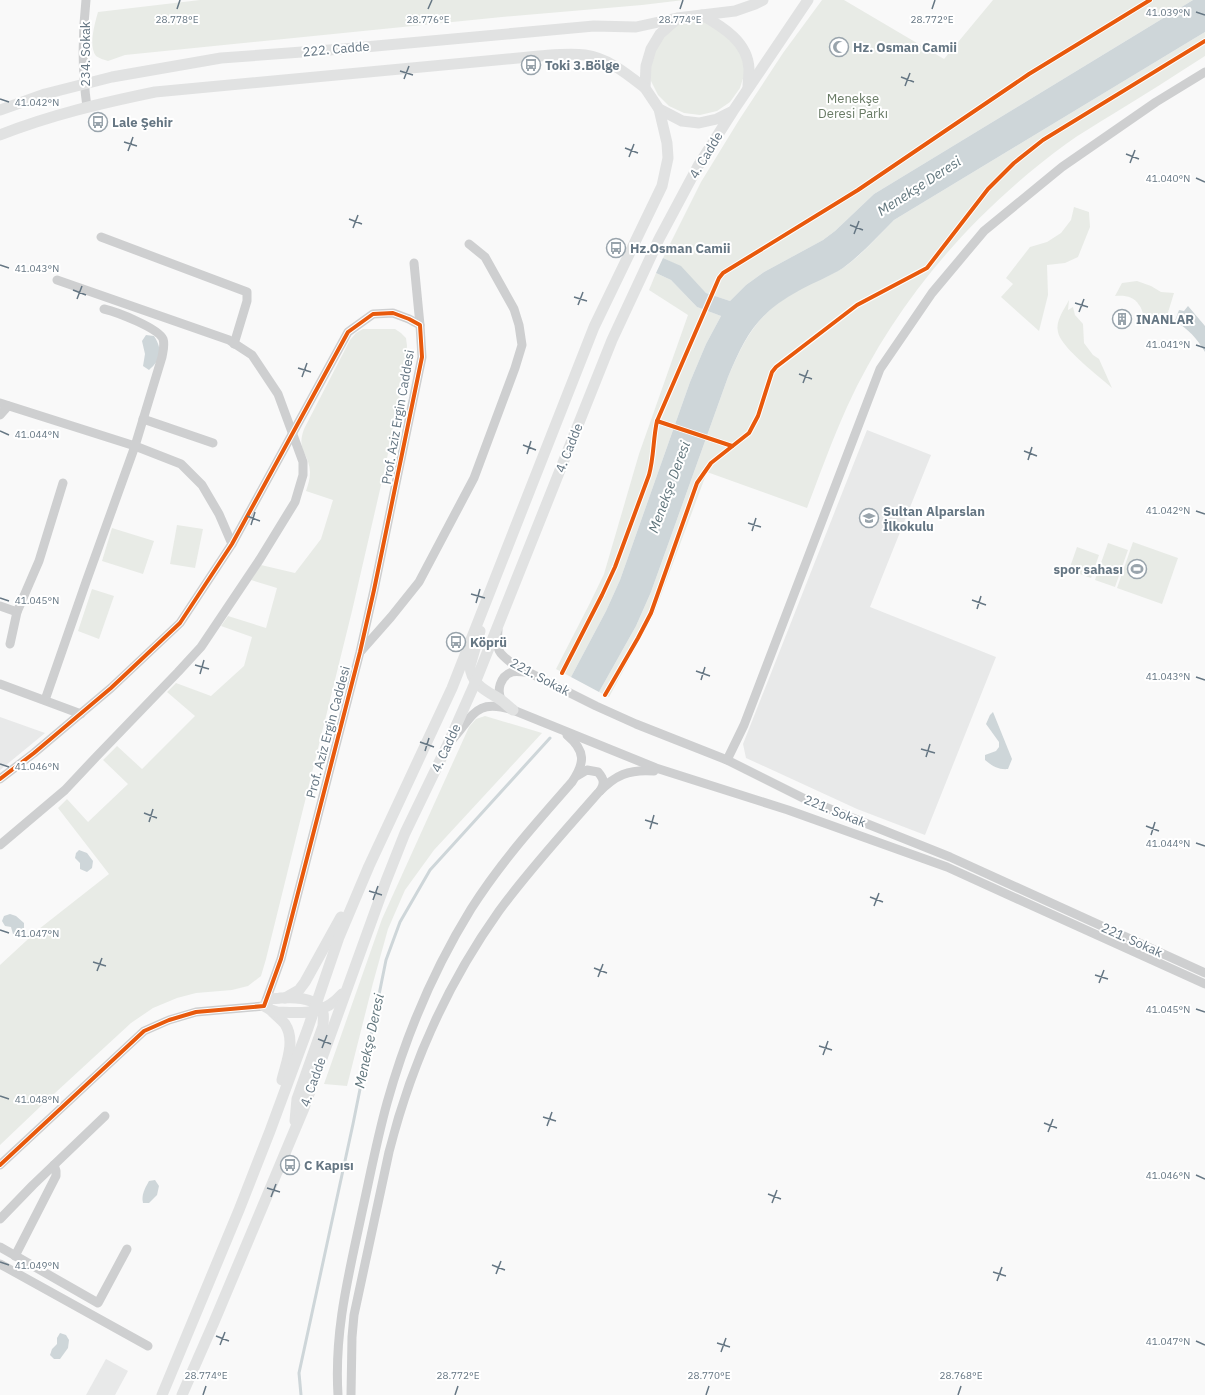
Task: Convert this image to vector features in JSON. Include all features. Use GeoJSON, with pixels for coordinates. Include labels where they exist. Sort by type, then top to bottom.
{"type":"FeatureCollection","features":[{"type":"Feature","properties":{"kind":"main road"},"geometry":{"type":"LineString","coordinates":[[763,0],[735,11],[678,18],[660,34],[651,49],[646,66],[645,88],[660,109],[682,121],[699,123],[717,119],[733,111],[808,0]]}},
{"type":"Feature","properties":{"kind":"main road"},"geometry":{"type":"LineString","coordinates":[[702,15],[721,26],[735,37],[744,51],[749,67],[748,88]]}},
{"type":"Feature","properties":{"kind":"main road","name":"222. Cadde"},"geometry":{"type":"LineString","coordinates":[[0,110],[45,94],[112,77],[221,58],[343,49],[594,26],[636,27],[678,18]]}},
{"type":"Feature","properties":{"kind":"main road","name":"222. Cadde"},"geometry":{"type":"LineString","coordinates":[[0,135],[26,125],[87,107],[155,92],[539,56],[585,55],[604,60],[645,88]]}},
{"type":"Feature","properties":{"kind":"main road","name":"4. Cadde"},"geometry":{"type":"LineString","coordinates":[[162,1395],[239,1210],[317,1009],[339,937],[364,878],[452,688],[594,327],[662,186],[668,158],[667,143],[660,109]]}},
{"type":"Feature","properties":{"kind":"main road","name":"4. Cadde"},"geometry":{"type":"LineString","coordinates":[[182,1395],[304,1108],[346,989],[405,833],[448,744],[475,683],[612,340],[664,230],[698,166],[733,111]]}},
{"type":"Feature","properties":{"kind":"main road"},"geometry":{"type":"LineString","coordinates":[[486,603],[470,666],[471,672],[475,683],[484,691],[502,701],[513,710]]}},
{"type":"Feature","properties":{"kind":"main road"},"geometry":{"type":"LineString","coordinates":[[285,998],[299,990],[305,982],[364,878]]}},
{"type":"Feature","properties":{"kind":"main road"},"geometry":{"type":"LineString","coordinates":[[267,1008],[277,1012],[317,1009],[334,1003],[346,989]]}},
{"type":"Feature","properties":{"kind":"main road"},"geometry":{"type":"LineString","coordinates":[[267,1008],[271,999],[285,998],[307,1000],[323,1013],[323,1026],[297,1099],[295,1128]]}},
{"type":"Feature","properties":{"kind":"main road"},"geometry":{"type":"LineString","coordinates":[[267,1008],[284,1024],[290,1041],[289,1053],[281,1083],[276,1113]]}},
{"type":"Feature","properties":{"kind":"street","name":"234. Sokak"},"geometry":{"type":"LineString","coordinates":[[86,0],[83,25],[84,84],[87,107]]}},
{"type":"Feature","properties":{"kind":"street"},"geometry":{"type":"LineString","coordinates":[[727,760],[744,725],[880,369],[932,293],[984,231],[1062,167],[1156,102],[1205,72]]}},
{"type":"Feature","properties":{"kind":"street"},"geometry":{"type":"LineString","coordinates":[[100,237],[247,292],[247,301],[234,344]]}},
{"type":"Feature","properties":{"kind":"street"},"geometry":{"type":"LineString","coordinates":[[360,652],[419,582],[470,485],[515,368],[522,345],[519,325],[514,309],[485,257],[469,244]]}},
{"type":"Feature","properties":{"kind":"street","name":"Prof. Aziz Ergin Caddesi"},"geometry":{"type":"LineString","coordinates":[[267,1008],[360,652],[422,357],[414,263]]}},
{"type":"Feature","properties":{"kind":"street"},"geometry":{"type":"LineString","coordinates":[[0,845],[65,790],[201,647],[260,559],[295,502],[303,475],[303,462],[291,434],[278,394],[252,356],[229,340],[57,280]]}},
{"type":"Feature","properties":{"kind":"street"},"geometry":{"type":"LineString","coordinates":[[45,700],[86,582],[136,446],[162,357],[164,345],[160,335],[154,330],[116,312],[104,309]]}},
{"type":"Feature","properties":{"kind":"street"},"geometry":{"type":"LineString","coordinates":[[0,779],[111,688],[180,623],[232,544],[348,332],[373,314],[393,313],[420,325]]}},
{"type":"Feature","properties":{"kind":"street"},"geometry":{"type":"LineString","coordinates":[[0,415],[4,404],[136,446],[181,464],[202,485],[219,514],[232,544]]}},
{"type":"Feature","properties":{"kind":"street"},"geometry":{"type":"LineString","coordinates":[[143,419],[213,443]]}},
{"type":"Feature","properties":{"kind":"street"},"geometry":{"type":"LineString","coordinates":[[10,644],[17,612],[39,561],[63,483]]}},
{"type":"Feature","properties":{"kind":"street"},"geometry":{"type":"LineString","coordinates":[[0,606],[17,612]]}},
{"type":"Feature","properties":{"kind":"street","name":"221. Sokak"},"geometry":{"type":"LineString","coordinates":[[500,621],[498,650],[501,655],[514,665],[527,672],[636,724],[727,760],[805,799],[950,857],[1205,973]]}},
{"type":"Feature","properties":{"kind":"street"},"geometry":{"type":"LineString","coordinates":[[502,701],[499,690],[503,678],[512,672],[527,672]]}},
{"type":"Feature","properties":{"kind":"street"},"geometry":{"type":"LineString","coordinates":[[0,684],[81,714]]}},
{"type":"Feature","properties":{"kind":"street"},"geometry":{"type":"LineString","coordinates":[[448,744],[473,713],[484,707],[500,706],[513,710],[666,772],[788,810],[947,868],[1205,984]]}},
{"type":"Feature","properties":{"kind":"street"},"geometry":{"type":"LineString","coordinates":[[338,1395],[338,1340],[343,1306],[387,1104],[401,1059],[436,973],[454,938],[472,908],[520,842],[575,776],[581,764],[581,751],[573,740],[560,729]]}},
{"type":"Feature","properties":{"kind":"street"},"geometry":{"type":"LineString","coordinates":[[575,776],[587,770],[598,772],[604,783],[599,792]]}},
{"type":"Feature","properties":{"kind":"street"},"geometry":{"type":"LineString","coordinates":[[352,1395],[352,1337],[354,1315],[396,1126],[418,1060],[454,981],[499,911],[599,792],[620,775],[631,771],[643,770],[666,772]]}},
{"type":"Feature","properties":{"kind":"street"},"geometry":{"type":"LineString","coordinates":[[0,1165],[144,1031],[169,1020],[196,1012],[267,1008]]}},
{"type":"Feature","properties":{"kind":"street"},"geometry":{"type":"LineString","coordinates":[[0,1219],[105,1116]]}},
{"type":"Feature","properties":{"kind":"street"},"geometry":{"type":"LineString","coordinates":[[16,1256],[56,1176],[54,1165]]}},
{"type":"Feature","properties":{"kind":"street"},"geometry":{"type":"LineString","coordinates":[[0,1247],[98,1303],[127,1249]]}},
{"type":"Feature","properties":{"kind":"street"},"geometry":{"type":"LineString","coordinates":[[0,1264],[148,1346]]}},
{"type":"Feature","properties":{"kind":"shaded area"},"geometry":{"type":"Polygon","coordinates":[[[867,430],[931,455],[870,607],[996,657],[925,835],[857,809],[746,758],[743,744],[867,430]]]}},
{"type":"Feature","properties":{"kind":"shaded area"},"geometry":{"type":"Polygon","coordinates":[[[0,717],[45,733],[0,770],[0,717]]]}},
{"type":"Feature","properties":{"kind":"shaded area"},"geometry":{"type":"Polygon","coordinates":[[[106,1359],[128,1371],[115,1395],[86,1395],[106,1359]]]}},
{"type":"Feature","properties":{"kind":"green space"},"geometry":{"type":"Polygon","coordinates":[[[200,0],[684,0],[125,55],[108,61],[96,56],[92,41],[98,12],[200,0]]]}},
{"type":"Feature","properties":{"kind":"green space","name":"Menekşe Deresi Parkı"},"geometry":{"type":"Polygon","coordinates":[[[822,0],[844,0],[944,59],[993,0],[1193,0],[874,194],[835,231],[823,240],[764,272],[746,285],[730,301],[706,293],[681,267],[663,258],[701,182],[739,120],[783,53],[822,0]]]}},
{"type":"Feature","properties":{"kind":"green space"},"geometry":{"type":"Polygon","coordinates":[[[698,19],[713,21],[744,56],[745,72],[740,88],[730,102],[717,111],[700,115],[684,113],[669,106],[658,95],[651,81],[649,67],[658,38],[683,21],[698,19]]]}},
{"type":"Feature","properties":{"kind":"green space"},"geometry":{"type":"Polygon","coordinates":[[[1205,32],[1205,56],[1066,144],[999,199],[968,229],[940,262],[888,331],[866,368],[847,407],[807,508],[707,472],[654,614],[609,697],[599,692],[636,626],[651,592],[728,377],[748,336],[765,315],[787,297],[802,288],[838,271],[850,263],[894,220],[1205,32]]]}},
{"type":"Feature","properties":{"kind":"green space"},"geometry":{"type":"Polygon","coordinates":[[[1074,207],[1089,212],[1090,227],[1078,257],[1065,263],[1047,265],[1048,295],[1039,331],[1001,297],[1013,284],[1006,278],[1030,247],[1047,242],[1061,233],[1071,220],[1074,207]]]}},
{"type":"Feature","properties":{"kind":"green space"},"geometry":{"type":"Polygon","coordinates":[[[656,273],[671,280],[697,307],[721,316],[706,344],[690,382],[620,580],[606,611],[571,677],[556,669],[604,574],[639,454],[688,315],[649,290],[656,273]]]}},
{"type":"Feature","properties":{"kind":"green space"},"geometry":{"type":"Polygon","coordinates":[[[1137,281],[1151,286],[1161,292],[1174,293],[1166,319],[1145,317],[1140,306],[1132,298],[1115,296],[1122,283],[1137,281]]]}},
{"type":"Feature","properties":{"kind":"green space"},"geometry":{"type":"Polygon","coordinates":[[[1069,300],[1068,310],[1073,307],[1075,315],[1083,324],[1084,343],[1093,355],[1099,359],[1112,388],[1073,354],[1061,339],[1057,328],[1060,316],[1069,300]]]}},
{"type":"Feature","properties":{"kind":"green space"},"geometry":{"type":"Polygon","coordinates":[[[363,329],[395,329],[406,338],[407,346],[402,385],[385,468],[352,611],[261,976],[248,986],[232,990],[196,993],[177,998],[153,1008],[131,1023],[0,1145],[0,965],[39,929],[109,874],[58,808],[67,799],[88,822],[128,784],[103,760],[117,746],[142,769],[195,716],[167,692],[176,683],[211,696],[244,666],[252,637],[221,626],[228,616],[266,628],[277,588],[251,580],[261,565],[295,573],[321,539],[333,500],[306,491],[310,472],[308,460],[302,447],[302,436],[304,429],[350,340],[356,333],[363,329]]]}},
{"type":"Feature","properties":{"kind":"green space"},"geometry":{"type":"Polygon","coordinates":[[[177,525],[203,529],[195,568],[170,564],[177,525]]]}},
{"type":"Feature","properties":{"kind":"green space"},"geometry":{"type":"Polygon","coordinates":[[[112,528],[154,541],[143,574],[102,561],[112,528]]]}},
{"type":"Feature","properties":{"kind":"green space"},"geometry":{"type":"Polygon","coordinates":[[[1133,542],[1178,558],[1162,604],[1117,588],[1133,542]]]}},
{"type":"Feature","properties":{"kind":"green space","name":"spor sahası"},"geometry":{"type":"Polygon","coordinates":[[[1108,543],[1128,550],[1115,587],[1095,580],[1108,543]]]}},
{"type":"Feature","properties":{"kind":"green space"},"geometry":{"type":"Polygon","coordinates":[[[1077,547],[1099,555],[1091,578],[1069,570],[1077,547]]]}},
{"type":"Feature","properties":{"kind":"green space"},"geometry":{"type":"Polygon","coordinates":[[[92,589],[114,596],[99,639],[78,631],[92,589]]]}},
{"type":"Feature","properties":{"kind":"green space"},"geometry":{"type":"Polygon","coordinates":[[[485,716],[542,733],[434,850],[405,890],[388,929],[347,1086],[324,1084],[382,919],[469,727],[476,719],[485,716]]]}},
{"type":"Feature","properties":{"kind":"water"},"geometry":{"type":"Polygon","coordinates":[[[1193,0],[1205,0],[1205,32],[894,220],[850,263],[832,274],[805,287],[774,307],[764,316],[755,326],[741,348],[728,377],[651,592],[636,626],[599,692],[571,677],[606,611],[620,580],[690,382],[706,344],[721,316],[697,307],[671,280],[656,273],[663,258],[681,266],[706,293],[730,301],[746,285],[764,272],[823,240],[835,231],[874,194],[1193,0]]]}},
{"type":"Feature","properties":{"kind":"water"},"geometry":{"type":"Polygon","coordinates":[[[1188,306],[1205,326],[1205,352],[1192,334],[1175,321],[1179,310],[1184,311],[1188,306]]]}},
{"type":"Feature","properties":{"kind":"water"},"geometry":{"type":"Polygon","coordinates":[[[146,335],[154,336],[160,350],[158,359],[149,370],[143,366],[145,354],[142,341],[146,335]]]}},
{"type":"Feature","properties":{"kind":"water"},"geometry":{"type":"Polygon","coordinates":[[[993,712],[1012,759],[1008,769],[996,767],[985,760],[985,755],[996,751],[999,747],[999,742],[986,724],[993,712]]]}},
{"type":"Feature","properties":{"kind":"water"},"geometry":{"type":"Polygon","coordinates":[[[79,850],[87,853],[93,861],[92,868],[87,872],[80,869],[80,863],[75,858],[76,853],[79,850]]]}},
{"type":"Feature","properties":{"kind":"water"},"geometry":{"type":"Polygon","coordinates":[[[10,914],[16,916],[24,923],[24,931],[20,934],[13,934],[11,927],[5,926],[2,921],[4,916],[10,914]]]}},
{"type":"Feature","properties":{"kind":"water"},"geometry":{"type":"Polygon","coordinates":[[[155,1180],[159,1186],[157,1195],[149,1203],[143,1203],[143,1194],[146,1186],[149,1181],[155,1180]]]}},
{"type":"Feature","properties":{"kind":"water"},"geometry":{"type":"Polygon","coordinates":[[[60,1333],[66,1335],[69,1340],[68,1348],[60,1359],[54,1359],[50,1355],[52,1349],[57,1344],[57,1338],[60,1333]]]}},
{"type":"Feature","properties":{"kind":"waterway","name":"Menekşe Deresi"},"geometry":{"type":"LineString","coordinates":[[301,1395],[299,1373],[353,1124],[386,960],[400,922],[430,870],[550,738]]}},
{"type":"Feature","properties":{"kind":"cycle path"},"geometry":{"type":"LineString","coordinates":[[732,446],[657,421],[719,278],[723,273],[858,190],[1029,74],[1150,0]]}},
{"type":"Feature","properties":{"kind":"cycle path"},"geometry":{"type":"LineString","coordinates":[[605,695],[651,613],[697,483],[711,463],[749,433],[758,416],[772,372],[776,367],[857,305],[927,268],[988,189],[1014,163],[1043,140],[1205,41]]}},
{"type":"Feature","properties":{"kind":"cycle path"},"geometry":{"type":"LineString","coordinates":[[0,779],[34,753],[111,688],[180,623],[232,544],[348,332],[373,314],[393,313],[420,325],[422,357],[360,652],[281,959],[264,1006],[196,1012],[169,1020],[144,1031],[0,1165]]}},
{"type":"Feature","properties":{"kind":"cycle path"},"geometry":{"type":"LineString","coordinates":[[562,673],[615,567],[649,475],[657,421]]}},
{"type":"Feature","properties":{"kind":"place","name":"Hz. Osman Camii"},"geometry":{"type":"Point","coordinates":[839,47]}},
{"type":"Feature","properties":{"kind":"place","name":"Toki 3.Bölge"},"geometry":{"type":"Point","coordinates":[531,65]}},
{"type":"Feature","properties":{"kind":"place","name":"Lale Şehir"},"geometry":{"type":"Point","coordinates":[98,122]}},
{"type":"Feature","properties":{"kind":"place","name":"Hz.Osman Camii"},"geometry":{"type":"Point","coordinates":[616,248]}},
{"type":"Feature","properties":{"kind":"place","name":"INANLAR"},"geometry":{"type":"Point","coordinates":[1122,319]}},
{"type":"Feature","properties":{"kind":"place","name":"Sultan Alparslan İlkokulu"},"geometry":{"type":"Point","coordinates":[869,518]}},
{"type":"Feature","properties":{"kind":"place","name":"spor sahası"},"geometry":{"type":"Point","coordinates":[1137,569]}},
{"type":"Feature","properties":{"kind":"place","name":"Köprü"},"geometry":{"type":"Point","coordinates":[456,642]}},
{"type":"Feature","properties":{"kind":"place","name":"C Kapısı"},"geometry":{"type":"Point","coordinates":[290,1165]}}]}
